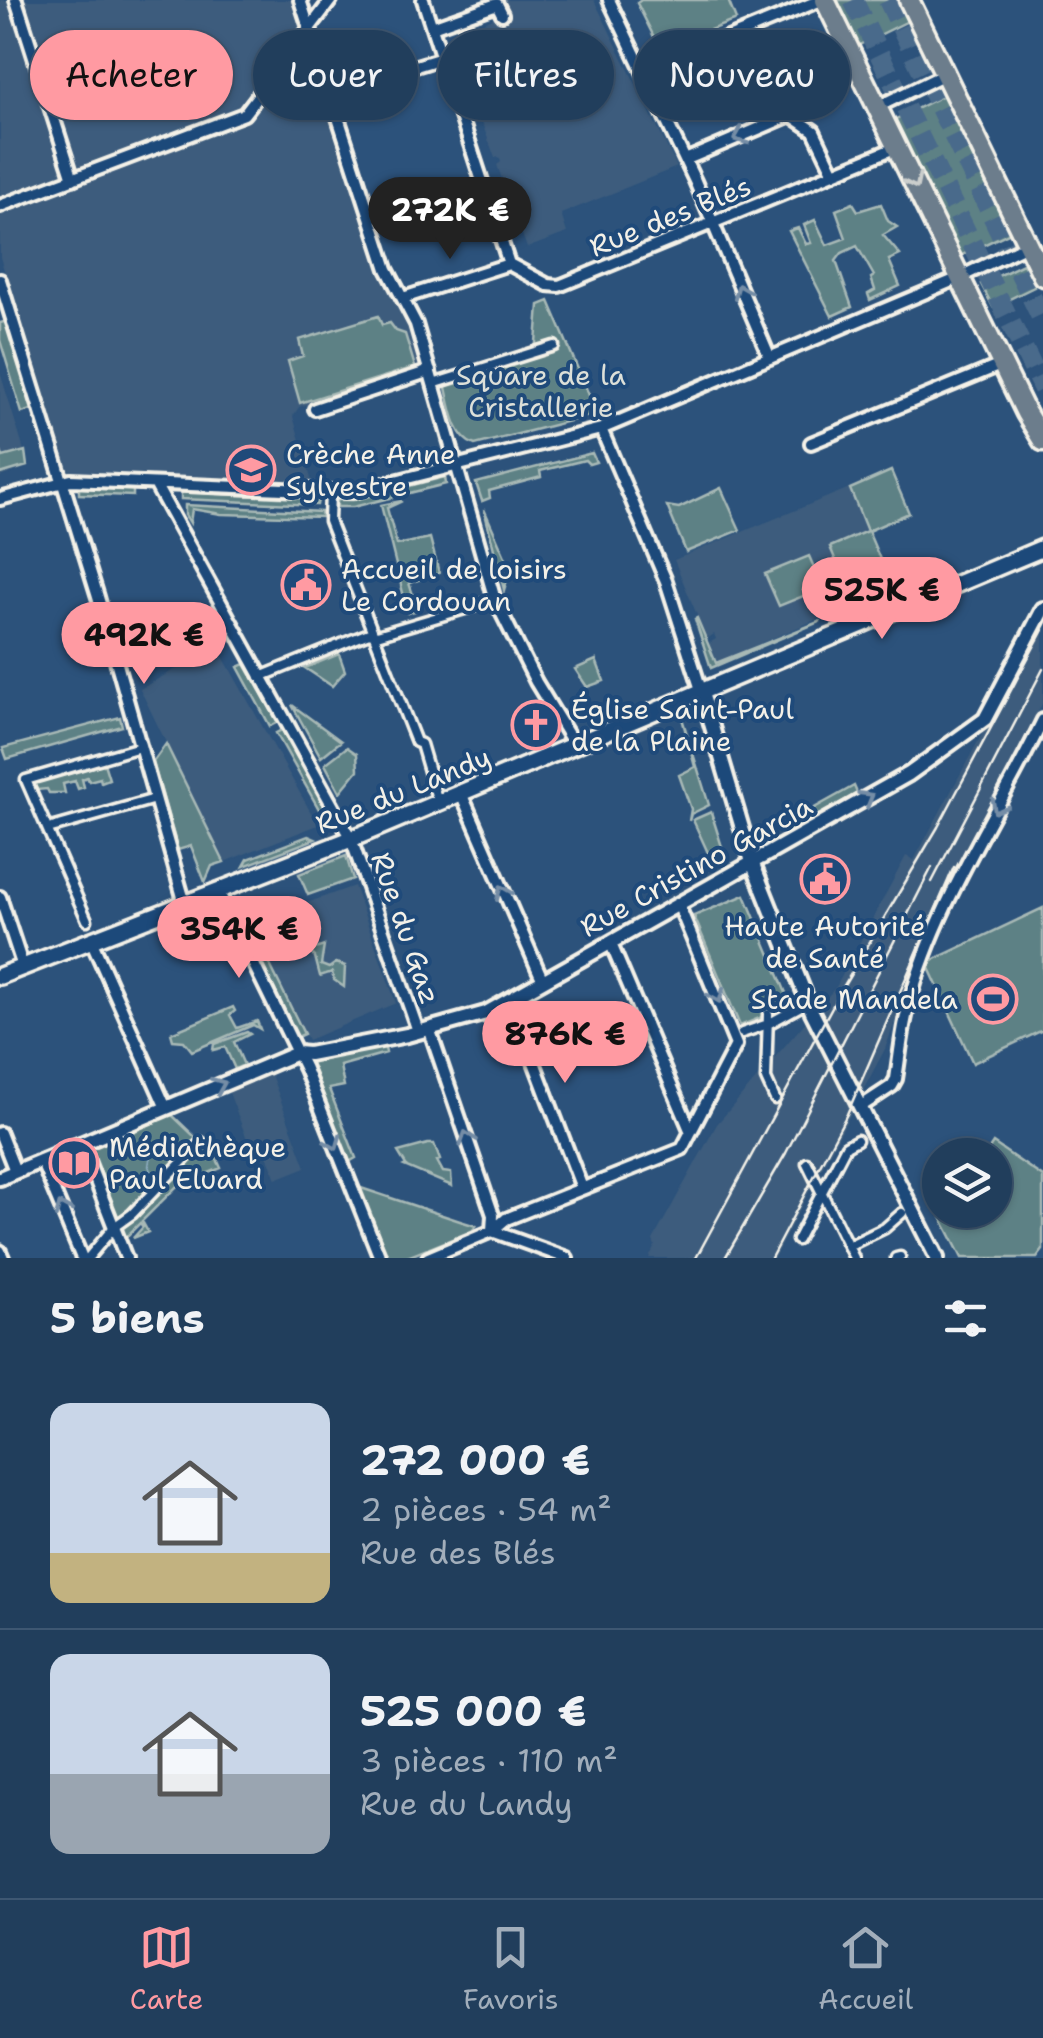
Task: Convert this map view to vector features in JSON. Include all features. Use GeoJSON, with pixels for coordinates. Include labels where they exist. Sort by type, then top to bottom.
{"type":"FeatureCollection","features":[{"type":"Feature","properties":{"kind":"main road"},"geometry":{"type":"LineString","coordinates":[[823,0],[1043,441]]}},
{"type":"Feature","properties":{"kind":"main road"},"geometry":{"type":"LineString","coordinates":[[909,0],[1043,276]]}},
{"type":"Feature","properties":{"kind":"main road","name":"Rue du Landy"},"geometry":{"type":"LineString","coordinates":[[0,976],[351,839],[1043,548]]}},
{"type":"Feature","properties":{"kind":"street"},"geometry":{"type":"LineString","coordinates":[[16,0],[72,178]]}},
{"type":"Feature","properties":{"kind":"street"},"geometry":{"type":"LineString","coordinates":[[300,0],[315,30]]}},
{"type":"Feature","properties":{"kind":"street"},"geometry":{"type":"LineString","coordinates":[[0,206],[244,114],[331,0]]}},
{"type":"Feature","properties":{"kind":"street"},"geometry":{"type":"LineString","coordinates":[[424,0],[438,45]]}},
{"type":"Feature","properties":{"kind":"street"},"geometry":{"type":"LineString","coordinates":[[610,0],[634,49]]}},
{"type":"Feature","properties":{"kind":"street"},"geometry":{"type":"LineString","coordinates":[[749,30],[823,0]]}},
{"type":"Feature","properties":{"kind":"street"},"geometry":{"type":"LineString","coordinates":[[432,27],[497,4],[502,14]]}},
{"type":"Feature","properties":{"kind":"street"},"geometry":{"type":"LineString","coordinates":[[878,107],[945,74]]}},
{"type":"Feature","properties":{"kind":"street"},"geometry":{"type":"LineString","coordinates":[[685,160],[792,116],[814,130],[834,173]]}},
{"type":"Feature","properties":{"kind":"street"},"geometry":{"type":"LineString","coordinates":[[341,120],[387,268],[416,324],[496,600],[536,682],[574,746]]}},
{"type":"Feature","properties":{"kind":"street"},"geometry":{"type":"LineString","coordinates":[[403,298],[509,264],[462,120]]}},
{"type":"Feature","properties":{"kind":"street"},"geometry":{"type":"LineString","coordinates":[[667,120],[770,358]]}},
{"type":"Feature","properties":{"kind":"street","name":"Rue des Blés"},"geometry":{"type":"LineString","coordinates":[[509,264],[548,285],[559,286],[898,148]]}},
{"type":"Feature","properties":{"kind":"street"},"geometry":{"type":"LineString","coordinates":[[0,500],[63,482],[352,492],[600,429],[1028,245]]}},
{"type":"Feature","properties":{"kind":"street"},"geometry":{"type":"LineString","coordinates":[[0,280],[63,482],[184,904]]}},
{"type":"Feature","properties":{"kind":"street"},"geometry":{"type":"LineString","coordinates":[[433,384],[554,346]]}},
{"type":"Feature","properties":{"kind":"street"},"geometry":{"type":"LineString","coordinates":[[811,443],[1003,364]]}},
{"type":"Feature","properties":{"kind":"street"},"geometry":{"type":"LineString","coordinates":[[315,409],[430,371]]}},
{"type":"Feature","properties":{"kind":"street"},"geometry":{"type":"LineString","coordinates":[[600,429],[666,582],[752,862],[812,1012],[938,1258]]}},
{"type":"Feature","properties":{"kind":"street","name":"Rue du Gaz"},"geometry":{"type":"LineString","coordinates":[[155,484],[351,839],[494,1215],[492,1231]]}},
{"type":"Feature","properties":{"kind":"street"},"geometry":{"type":"LineString","coordinates":[[330,492],[329,521],[416,742],[422,744],[438,802]]}},
{"type":"Feature","properties":{"kind":"street"},"geometry":{"type":"LineString","coordinates":[[260,677],[373,634],[496,600]]}},
{"type":"Feature","properties":{"kind":"street","name":"Rue Cristino Garcia"},"geometry":{"type":"LineString","coordinates":[[0,1178],[297,1053],[308,1054],[476,1017],[611,944],[908,774],[981,724],[1043,609]]}},
{"type":"Feature","properties":{"kind":"street"},"geometry":{"type":"LineString","coordinates":[[860,1106],[892,1086],[896,1079],[908,1006],[924,959],[956,886],[1043,720]]}},
{"type":"Feature","properties":{"kind":"street"},"geometry":{"type":"LineString","coordinates":[[87,920],[26,780],[140,747]]}},
{"type":"Feature","properties":{"kind":"street"},"geometry":{"type":"LineString","coordinates":[[462,793],[543,981]]}},
{"type":"Feature","properties":{"kind":"street"},"geometry":{"type":"LineString","coordinates":[[48,829],[155,799]]}},
{"type":"Feature","properties":{"kind":"street"},"geometry":{"type":"LineString","coordinates":[[218,891],[297,1053],[380,1258]]}},
{"type":"Feature","properties":{"kind":"street"},"geometry":{"type":"LineString","coordinates":[[0,898],[23,967]]}},
{"type":"Feature","properties":{"kind":"street"},"geometry":{"type":"LineString","coordinates":[[428,1258],[492,1231],[506,1219],[682,1149],[736,1045],[678,906]]}},
{"type":"Feature","properties":{"kind":"street"},"geometry":{"type":"LineString","coordinates":[[91,940],[166,1108]]}},
{"type":"Feature","properties":{"kind":"street"},"geometry":{"type":"LineString","coordinates":[[611,944],[691,1132]]}},
{"type":"Feature","properties":{"kind":"street"},"geometry":{"type":"LineString","coordinates":[[510,999],[582,1188]]}},
{"type":"Feature","properties":{"kind":"street"},"geometry":{"type":"LineString","coordinates":[[742,1033],[800,1006]]}},
{"type":"Feature","properties":{"kind":"street"},"geometry":{"type":"LineString","coordinates":[[768,1019],[766,1079],[775,1099]]}},
{"type":"Feature","properties":{"kind":"street"},"geometry":{"type":"LineString","coordinates":[[0,1132],[15,1170]]}},
{"type":"Feature","properties":{"kind":"street"},"geometry":{"type":"LineString","coordinates":[[797,1240],[846,1146],[857,1140]]}},
{"type":"Feature","properties":{"kind":"street"},"geometry":{"type":"LineString","coordinates":[[41,1160],[85,1258],[202,1142]]}},
{"type":"Feature","properties":{"kind":"street"},"geometry":{"type":"LineString","coordinates":[[81,1144],[126,1258]]}},
{"type":"Feature","properties":{"kind":"street"},"geometry":{"type":"LineString","coordinates":[[807,1163],[854,1258]]}},
{"type":"Feature","properties":{"kind":"street"},"geometry":{"type":"LineString","coordinates":[[848,1246],[885,1228],[902,1212]]}},
{"type":"Feature","properties":{"kind":"street"},"geometry":{"type":"LineString","coordinates":[[492,1231],[568,1258]]}},
{"type":"Feature","properties":{"kind":"shaded area"},"geometry":{"type":"Polygon","coordinates":[[[0,0],[297,0],[306,30],[253,30],[253,120],[335,120],[387,287],[405,316],[421,368],[299,407],[293,416],[312,482],[65,471],[0,257],[0,0]]]}},
{"type":"Feature","properties":{"kind":"shaded area"},"geometry":{"type":"Polygon","coordinates":[[[502,0],[594,0],[609,30],[466,30],[506,12],[502,0]]]}},
{"type":"Feature","properties":{"kind":"shaded area"},"geometry":{"type":"Polygon","coordinates":[[[614,40],[634,80],[634,120],[654,120],[677,167],[561,214],[567,233],[527,248],[497,165],[501,162],[499,157],[495,158],[481,120],[614,120],[614,40]]]}},
{"type":"Feature","properties":{"kind":"shaded area"},"geometry":{"type":"Polygon","coordinates":[[[0,372],[29,467],[0,477],[0,372]]]}},
{"type":"Feature","properties":{"kind":"shaded area"},"geometry":{"type":"Polygon","coordinates":[[[891,471],[909,513],[868,532],[896,598],[859,616],[855,603],[717,662],[709,643],[716,639],[714,634],[707,639],[674,560],[891,471]]]}},
{"type":"Feature","properties":{"kind":"shaded area"},"geometry":{"type":"Polygon","coordinates":[[[1043,621],[1043,702],[931,925],[885,1049],[774,1258],[649,1258],[655,1246],[653,1240],[717,1124],[836,987],[906,856],[914,860],[1043,621]]]}},
{"type":"Feature","properties":{"kind":"shaded area"},"geometry":{"type":"Polygon","coordinates":[[[217,646],[318,825],[224,862],[140,689],[217,646]]]}},
{"type":"Feature","properties":{"kind":"shaded area"},"geometry":{"type":"Polygon","coordinates":[[[354,886],[396,1003],[308,1040],[251,923],[354,886]]]}},
{"type":"Feature","properties":{"kind":"shaded area"},"geometry":{"type":"Polygon","coordinates":[[[270,1072],[306,1167],[276,1179],[266,1152],[247,1139],[228,1090],[270,1072]]]}},
{"type":"Feature","properties":{"kind":"green space"},"geometry":{"type":"Polygon","coordinates":[[[728,0],[736,20],[710,30],[650,30],[637,3],[728,0]]]}},
{"type":"Feature","properties":{"kind":"green space"},"geometry":{"type":"Polygon","coordinates":[[[835,0],[903,0],[912,19],[857,46],[835,0]]]}},
{"type":"Feature","properties":{"kind":"green space"},"geometry":{"type":"Polygon","coordinates":[[[950,92],[1015,230],[958,257],[892,121],[950,92]]]}},
{"type":"Feature","properties":{"kind":"green space"},"geometry":{"type":"Polygon","coordinates":[[[853,203],[858,211],[881,204],[888,221],[897,227],[883,235],[900,255],[889,260],[900,286],[870,300],[868,294],[875,290],[871,278],[874,276],[857,246],[842,253],[836,261],[852,307],[832,316],[789,231],[798,228],[806,244],[811,243],[804,225],[815,220],[827,245],[846,238],[836,210],[853,203]]]}},
{"type":"Feature","properties":{"kind":"green space"},"geometry":{"type":"Polygon","coordinates":[[[1023,264],[1034,287],[993,307],[981,284],[1023,264]]]}},
{"type":"Feature","properties":{"kind":"green space","name":"Square de la Cristallerie"},"geometry":{"type":"Polygon","coordinates":[[[549,301],[597,414],[475,445],[462,435],[454,419],[445,383],[535,355],[539,305],[549,301]]]}},
{"type":"Feature","properties":{"kind":"green space"},"geometry":{"type":"Polygon","coordinates":[[[378,316],[382,325],[390,323],[405,334],[415,367],[300,403],[288,361],[303,356],[299,340],[378,316]]]}},
{"type":"Feature","properties":{"kind":"green space"},"geometry":{"type":"Polygon","coordinates":[[[8,321],[35,409],[22,413],[0,340],[0,323],[8,321]]]}},
{"type":"Feature","properties":{"kind":"green space"},"geometry":{"type":"Polygon","coordinates":[[[0,449],[3,457],[25,451],[27,466],[0,474],[0,449]]]}},
{"type":"Feature","properties":{"kind":"green space"},"geometry":{"type":"Polygon","coordinates":[[[592,453],[596,462],[589,464],[585,460],[540,471],[541,477],[489,491],[490,498],[482,501],[476,483],[592,453]]]}},
{"type":"Feature","properties":{"kind":"green space"},"geometry":{"type":"Polygon","coordinates":[[[891,471],[909,513],[868,531],[885,571],[858,583],[855,578],[845,583],[830,547],[867,531],[850,489],[891,471]]]}},
{"type":"Feature","properties":{"kind":"green space"},"geometry":{"type":"Polygon","coordinates":[[[445,477],[446,484],[353,507],[337,507],[337,500],[353,500],[445,477]]]}},
{"type":"Feature","properties":{"kind":"green space"},"geometry":{"type":"Polygon","coordinates":[[[79,487],[133,489],[133,496],[79,494],[79,487]]]}},
{"type":"Feature","properties":{"kind":"green space"},"geometry":{"type":"Polygon","coordinates":[[[721,488],[740,530],[686,552],[667,506],[679,508],[721,488]]]}},
{"type":"Feature","properties":{"kind":"green space"},"geometry":{"type":"Polygon","coordinates":[[[181,492],[318,499],[317,505],[181,499],[181,492]]]}},
{"type":"Feature","properties":{"kind":"green space"},"geometry":{"type":"Polygon","coordinates":[[[402,501],[387,508],[397,545],[430,538],[439,573],[409,583],[418,610],[408,613],[381,505],[402,501]]]}},
{"type":"Feature","properties":{"kind":"green space"},"geometry":{"type":"Polygon","coordinates":[[[185,505],[321,512],[322,517],[221,514],[192,509],[190,523],[185,505]]]}},
{"type":"Feature","properties":{"kind":"green space"},"geometry":{"type":"Polygon","coordinates":[[[484,509],[514,577],[507,580],[504,590],[484,509]]]}},
{"type":"Feature","properties":{"kind":"green space"},"geometry":{"type":"Polygon","coordinates":[[[809,556],[823,588],[779,606],[765,574],[809,556]]]}},
{"type":"Feature","properties":{"kind":"green space"},"geometry":{"type":"Polygon","coordinates":[[[697,618],[716,663],[821,621],[711,668],[697,618]]]}},
{"type":"Feature","properties":{"kind":"green space"},"geometry":{"type":"Polygon","coordinates":[[[339,654],[345,671],[332,686],[305,668],[339,654]]]}},
{"type":"Feature","properties":{"kind":"green space"},"geometry":{"type":"Polygon","coordinates":[[[596,660],[604,681],[587,687],[575,669],[596,660]]]}},
{"type":"Feature","properties":{"kind":"green space"},"geometry":{"type":"Polygon","coordinates":[[[245,664],[278,722],[270,726],[238,667],[245,664]]]}},
{"type":"Feature","properties":{"kind":"green space"},"geometry":{"type":"Polygon","coordinates":[[[292,705],[341,741],[321,757],[292,705]]]}},
{"type":"Feature","properties":{"kind":"green space"},"geometry":{"type":"Polygon","coordinates":[[[120,717],[122,726],[7,759],[3,748],[120,717]]]}},
{"type":"Feature","properties":{"kind":"green space"},"geometry":{"type":"Polygon","coordinates":[[[682,718],[709,805],[691,814],[689,821],[691,809],[679,775],[695,767],[682,718]]]}},
{"type":"Feature","properties":{"kind":"green space"},"geometry":{"type":"Polygon","coordinates":[[[282,730],[334,822],[328,825],[276,733],[282,730]]]}},
{"type":"Feature","properties":{"kind":"green space"},"geometry":{"type":"Polygon","coordinates":[[[166,744],[224,862],[212,866],[205,882],[191,846],[178,850],[153,762],[166,744]]]}},
{"type":"Feature","properties":{"kind":"green space"},"geometry":{"type":"Polygon","coordinates":[[[347,747],[357,754],[358,770],[340,792],[325,764],[347,747]]]}},
{"type":"Feature","properties":{"kind":"green space"},"geometry":{"type":"Polygon","coordinates":[[[103,760],[109,779],[89,781],[87,777],[82,779],[84,787],[78,789],[75,781],[63,784],[65,793],[37,790],[33,781],[103,760]]]}},
{"type":"Feature","properties":{"kind":"green space"},"geometry":{"type":"Polygon","coordinates":[[[854,786],[857,793],[785,835],[782,826],[854,786]]]}},
{"type":"Feature","properties":{"kind":"green space"},"geometry":{"type":"Polygon","coordinates":[[[711,812],[723,850],[709,855],[693,820],[711,812]]]}},
{"type":"Feature","properties":{"kind":"green space"},"geometry":{"type":"Polygon","coordinates":[[[308,836],[315,839],[244,866],[248,859],[308,836]]]}},
{"type":"Feature","properties":{"kind":"green space"},"geometry":{"type":"Polygon","coordinates":[[[346,856],[353,879],[308,895],[299,874],[346,856]]]}},
{"type":"Feature","properties":{"kind":"green space"},"geometry":{"type":"Polygon","coordinates":[[[745,895],[791,1005],[740,1026],[694,916],[745,895]]]}},
{"type":"Feature","properties":{"kind":"green space","name":"Stade Mandela"},"geometry":{"type":"Polygon","coordinates":[[[1043,908],[1043,1030],[973,1063],[929,968],[931,961],[1043,908]]]}},
{"type":"Feature","properties":{"kind":"green space"},"geometry":{"type":"Polygon","coordinates":[[[250,924],[304,1034],[295,1038],[244,927],[250,924]]]}},
{"type":"Feature","properties":{"kind":"green space"},"geometry":{"type":"Polygon","coordinates":[[[324,946],[321,965],[345,966],[344,987],[334,980],[332,972],[320,976],[315,957],[309,951],[324,946]]]}},
{"type":"Feature","properties":{"kind":"green space"},"geometry":{"type":"Polygon","coordinates":[[[233,1007],[235,1011],[230,1015],[237,1028],[257,1021],[260,1029],[253,1025],[192,1051],[184,1041],[173,1040],[171,1033],[233,1007]]]}},
{"type":"Feature","properties":{"kind":"green space"},"geometry":{"type":"Polygon","coordinates":[[[250,1034],[234,1042],[244,1065],[235,1069],[225,1047],[213,1050],[214,1044],[250,1034]]]}},
{"type":"Feature","properties":{"kind":"green space"},"geometry":{"type":"Polygon","coordinates":[[[394,1043],[385,1048],[386,1053],[340,1066],[344,1086],[329,1089],[356,1158],[349,1162],[311,1063],[394,1043]]]}},
{"type":"Feature","properties":{"kind":"green space"},"geometry":{"type":"Polygon","coordinates":[[[171,1114],[216,1157],[221,1168],[177,1186],[142,1221],[148,1232],[133,1238],[143,1227],[140,1223],[125,1238],[89,1149],[171,1114]]]}},
{"type":"Feature","properties":{"kind":"green space"},"geometry":{"type":"Polygon","coordinates":[[[434,1144],[443,1172],[451,1173],[452,1186],[404,1166],[398,1152],[434,1144]]]}},
{"type":"Feature","properties":{"kind":"green space"},"geometry":{"type":"Polygon","coordinates":[[[1012,1156],[1043,1177],[1043,1250],[1037,1258],[962,1258],[947,1228],[1012,1228],[1012,1156]]]}},
{"type":"Feature","properties":{"kind":"green space"},"geometry":{"type":"Polygon","coordinates":[[[358,1187],[476,1226],[405,1258],[389,1258],[358,1187]]]}},
{"type":"Feature","properties":{"kind":"waterway"},"geometry":{"type":"LineString","coordinates":[[144,1136],[152,1147],[149,1166],[156,1183]]}},
{"type":"Feature","properties":{"kind":"tunnel"},"geometry":{"type":"LineString","coordinates":[[853,0],[1043,389]]}},
{"type":"Feature","properties":{"kind":"tunnel"},"geometry":{"type":"LineString","coordinates":[[888,0],[1043,321]]}},
{"type":"Feature","properties":{"kind":"railway"},"geometry":{"type":"LineString","coordinates":[[696,1258],[839,994],[938,827],[1043,630]]}},
{"type":"Feature","properties":{"kind":"railway"},"geometry":{"type":"LineString","coordinates":[[932,882],[1043,669]]}},
{"type":"Feature","properties":{"kind":"railway"},"geometry":{"type":"LineString","coordinates":[[725,1258],[786,1153],[932,867]]}},
{"type":"Feature","properties":{"kind":"railway"},"geometry":{"type":"LineString","coordinates":[[771,1258],[847,1114],[954,867]]}},
{"type":"Feature","properties":{"kind":"place","name":"Crèche Anne Sylvestre"},"geometry":{"type":"Point","coordinates":[251,470]}},
{"type":"Feature","properties":{"kind":"place","name":"Accueil de loisirs Le Cordouan"},"geometry":{"type":"Point","coordinates":[306,585]}},
{"type":"Feature","properties":{"kind":"place","name":"Église Saint-Paul de la Plaine"},"geometry":{"type":"Point","coordinates":[536,725]}},
{"type":"Feature","properties":{"kind":"place","name":"Haute Autorité de Santé"},"geometry":{"type":"Point","coordinates":[825,879]}},
{"type":"Feature","properties":{"kind":"place","name":"Stade Mandela"},"geometry":{"type":"Point","coordinates":[993,999]}},
{"type":"Feature","properties":{"kind":"place","name":"Médiathèque Paul Eluard"},"geometry":{"type":"Point","coordinates":[74,1163]}}]}
